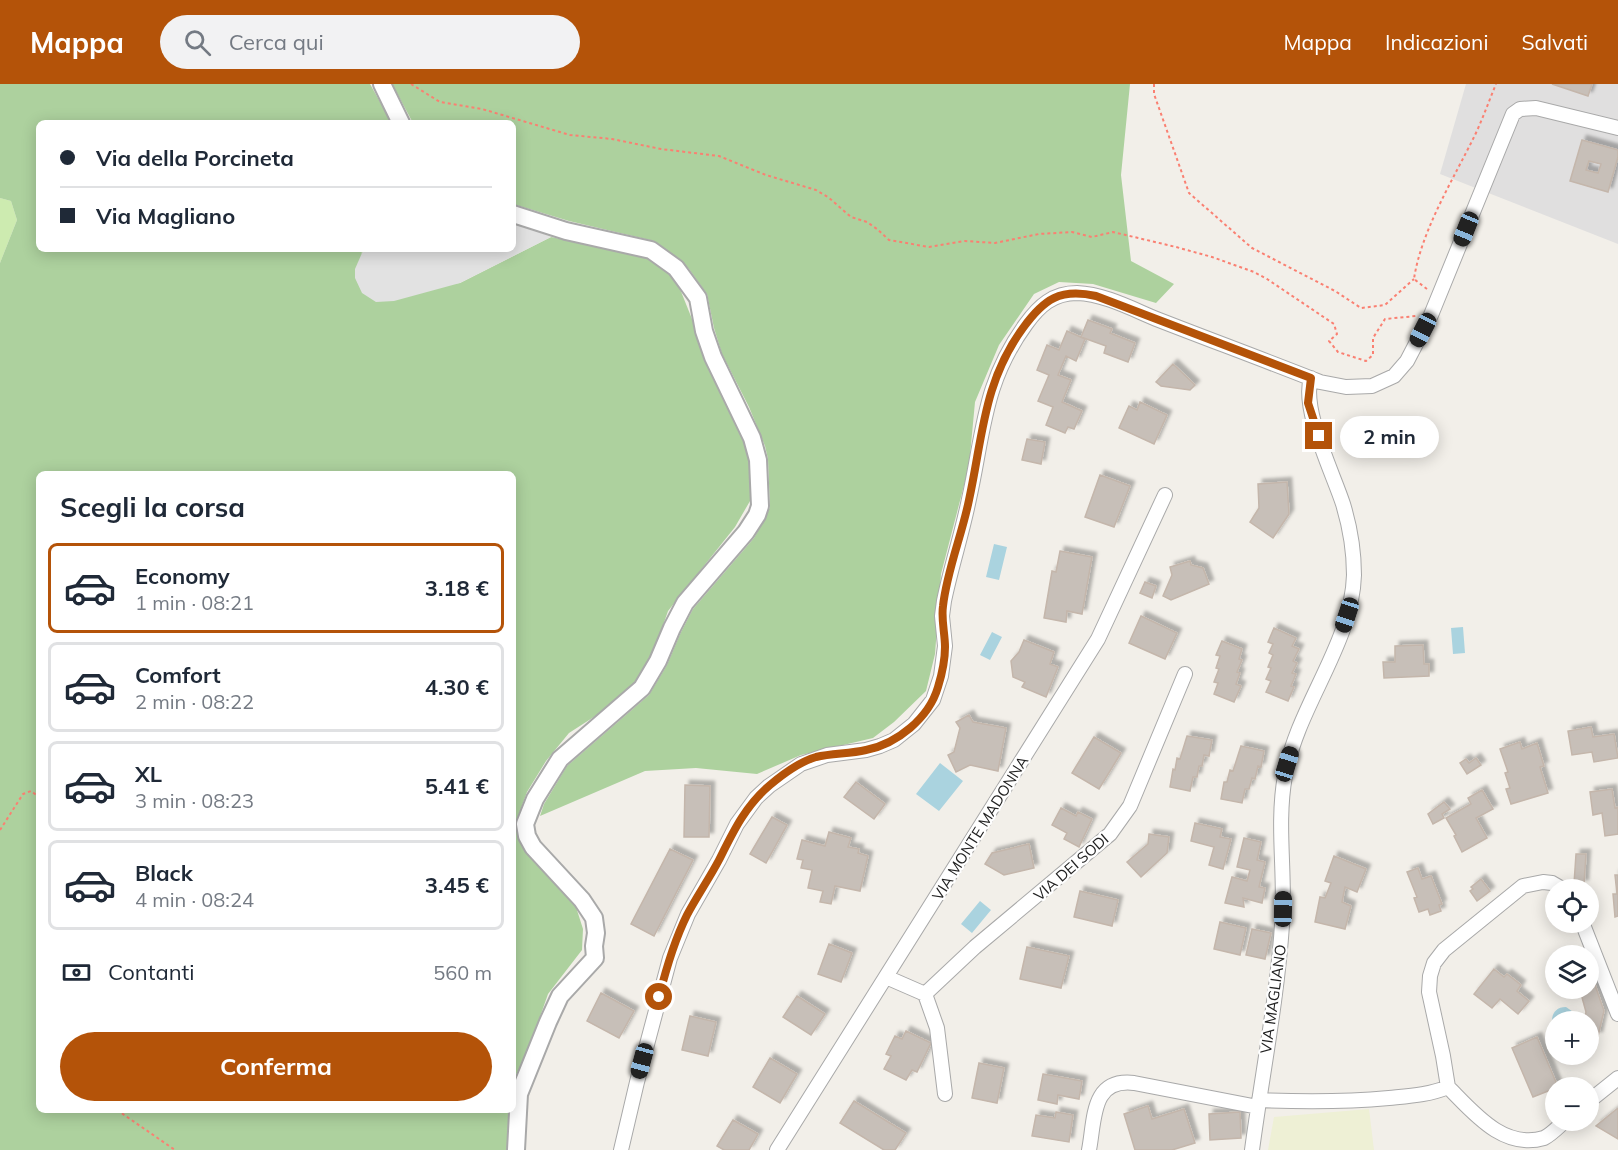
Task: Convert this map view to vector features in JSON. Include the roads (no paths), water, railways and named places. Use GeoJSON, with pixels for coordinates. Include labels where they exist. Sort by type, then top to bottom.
{"type":"FeatureCollection","features":[{"type":"Feature","properties":{"kind":"street"},"geometry":{"type":"LineString","coordinates":[[382,84],[400,120]]}},
{"type":"Feature","properties":{"kind":"street"},"geometry":{"type":"LineString","coordinates":[[621,1150],[670,958],[688,914],[741,816],[769,786],[801,764],[827,755],[866,750],[894,740],[914,724],[935,694],[941,676],[944,654],[942,616],[944,601],[969,504],[987,404],[996,376],[1007,353],[1034,312],[1045,303],[1062,295],[1078,293],[1096,296],[1311,378],[1337,386],[1355,388],[1372,386],[1389,380],[1399,373],[1431,315],[1513,114],[1526,108],[1536,108],[1618,129]]}},
{"type":"Feature","properties":{"kind":"street"},"geometry":{"type":"LineString","coordinates":[[516,215],[566,231],[651,250],[676,268],[698,298],[704,331],[713,357],[752,438],[758,460],[760,506],[746,532],[685,603],[658,661],[642,688],[560,759],[525,824],[532,847],[582,900],[594,918],[596,933],[595,957],[560,996],[523,1082],[518,1105],[516,1150]]}},
{"type":"Feature","properties":{"kind":"street","name":"VIA MAGLIANO"},"geometry":{"type":"LineString","coordinates":[[1252,1150],[1281,944],[1282,802],[1285,775],[1302,722],[1344,627],[1354,576],[1349,526],[1308,403],[1311,378]]}},
{"type":"Feature","properties":{"kind":"street","name":"VIA MONTE MADONNA"},"geometry":{"type":"LineString","coordinates":[[777,1150],[1098,639],[1165,495]]}},
{"type":"Feature","properties":{"kind":"street","name":"VIA DEI SODI"},"geometry":{"type":"LineString","coordinates":[[925,994],[975,947],[1097,848],[1115,828],[1130,806],[1185,674]]}},
{"type":"Feature","properties":{"kind":"street"},"geometry":{"type":"LineString","coordinates":[[1545,882],[1523,886],[1444,950],[1434,963],[1430,975],[1429,992],[1448,1088],[1490,1130],[1508,1139],[1537,1140],[1547,1137],[1554,1131]]}},
{"type":"Feature","properties":{"kind":"street"},"geometry":{"type":"LineString","coordinates":[[1586,933],[1618,1014]]}},
{"type":"Feature","properties":{"kind":"street"},"geometry":{"type":"LineString","coordinates":[[886,977],[925,994],[937,1028],[945,1094]]}},
{"type":"Feature","properties":{"kind":"street"},"geometry":{"type":"LineString","coordinates":[[1599,1093],[1618,1078]]}},
{"type":"Feature","properties":{"kind":"street"},"geometry":{"type":"LineString","coordinates":[[1089,1150],[1099,1098],[1104,1090],[1113,1084],[1134,1083],[1258,1103],[1365,1100],[1428,1094],[1448,1088]]}},
{"type":"Feature","properties":{"kind":"water"},"geometry":{"type":"Polygon","coordinates":[[[994,544],[1007,547],[999,580],[986,577],[994,544]]]}},
{"type":"Feature","properties":{"kind":"water"},"geometry":{"type":"Polygon","coordinates":[[[1463,627],[1465,653],[1453,654],[1451,628],[1463,627]]]}},
{"type":"Feature","properties":{"kind":"water"},"geometry":{"type":"Polygon","coordinates":[[[992,632],[1002,637],[990,660],[980,655],[992,632]]]}},
{"type":"Feature","properties":{"kind":"water"},"geometry":{"type":"Polygon","coordinates":[[[940,763],[963,781],[939,811],[916,794],[940,763]]]}},
{"type":"Feature","properties":{"kind":"water"},"geometry":{"type":"Polygon","coordinates":[[[980,901],[991,910],[972,933],[961,924],[980,901]]]}},
{"type":"Feature","properties":{"kind":"water"},"geometry":{"type":"Polygon","coordinates":[[[1566,1007],[1572,1011],[1556,1011],[1566,1007]]]}}]}
